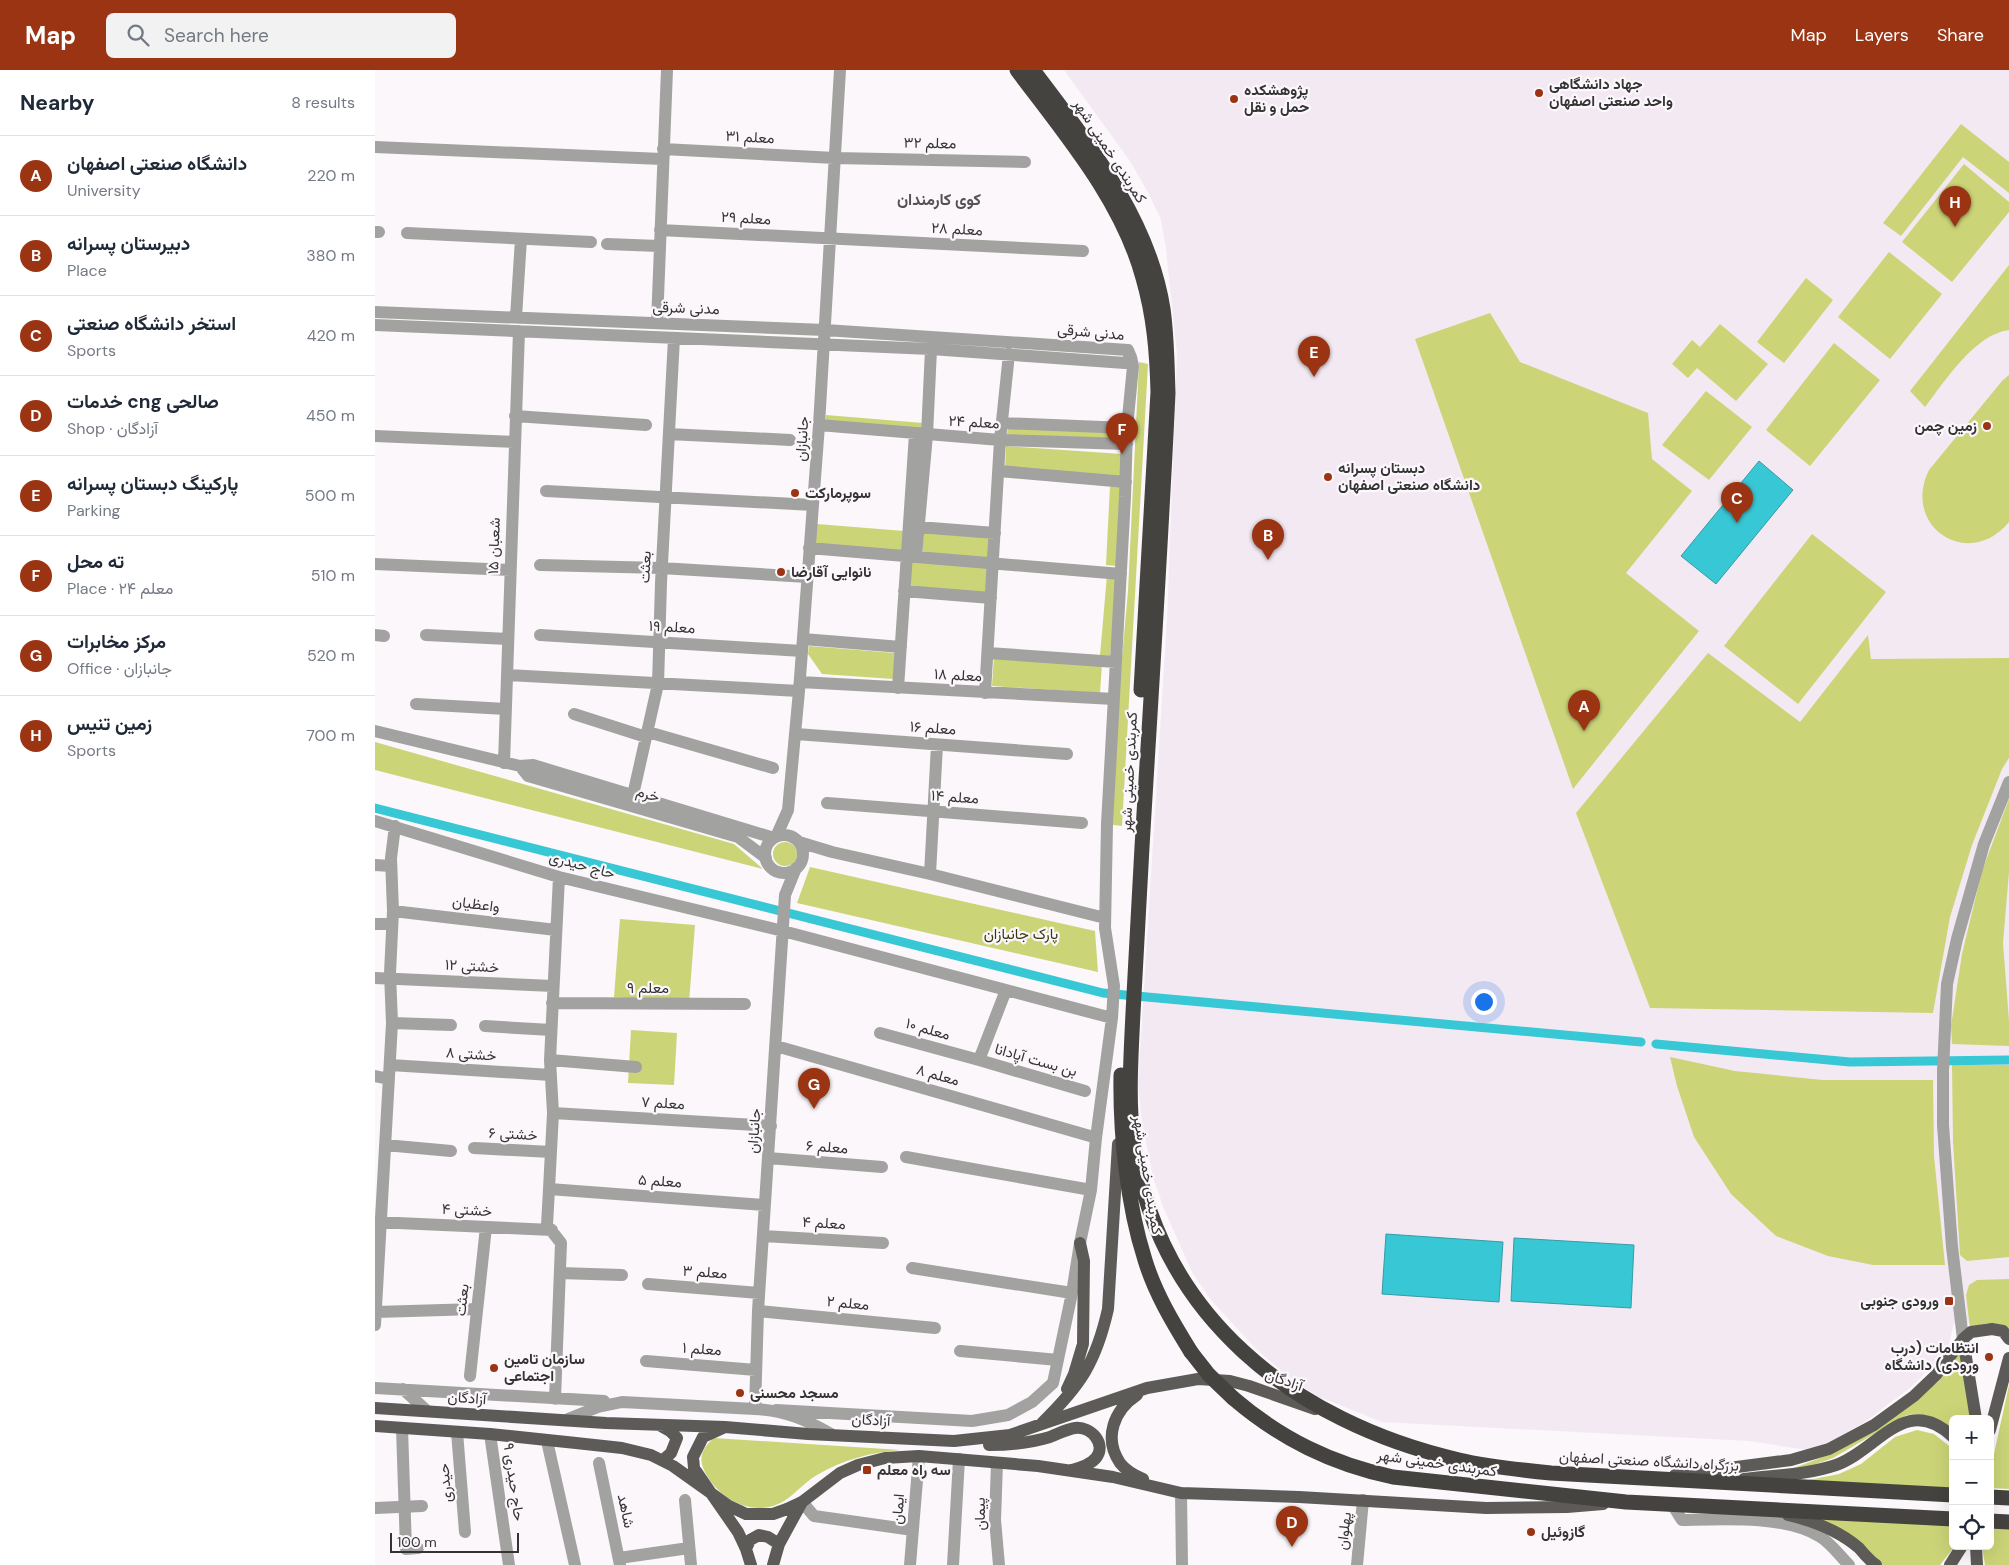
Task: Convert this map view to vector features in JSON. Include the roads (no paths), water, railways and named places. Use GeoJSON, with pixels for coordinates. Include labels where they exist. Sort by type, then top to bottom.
{"type":"FeatureCollection","features":[{"type":"Feature","properties":{"kind":"highway","name":"کمربندی خمینی شهر"},"geometry":{"type":"LineString","coordinates":[[1017,70],[1090,170],[1121,222],[1143,277],[1157,346],[1158,392],[1132,939]]}},
{"type":"Feature","properties":{"kind":"highway","name":"کمربندی خمینی شهر"},"geometry":{"type":"LineString","coordinates":[[1033,70],[1099,161],[1124,200],[1153,270],[1163,308],[1166,334],[1167,413],[1132,939],[1121,1011],[1120,1114],[1134,1217],[1145,1260],[1173,1322],[1191,1352],[1209,1375],[1256,1418],[1308,1449],[1361,1470],[1393,1477],[1626,1502]]}},
{"type":"Feature","properties":{"kind":"highway","name":"کمربندی خمینی شهر"},"geometry":{"type":"LineString","coordinates":[[1121,1011],[1131,1059],[1133,1139],[1145,1194],[1157,1230],[1176,1268],[1203,1308],[1238,1348],[1270,1376],[1309,1401],[1350,1423]]}},
{"type":"Feature","properties":{"kind":"highway","name":"بزرگراه دانشگاه صنعتی اصفهان"},"geometry":{"type":"LineString","coordinates":[[1350,1423],[1403,1444],[1458,1460],[1497,1467],[1649,1479],[1949,1495]]}},
{"type":"Feature","properties":{"kind":"highway"},"geometry":{"type":"LineString","coordinates":[[1994,1497],[2009,1498]]}},
{"type":"Feature","properties":{"kind":"highway"},"geometry":{"type":"LineString","coordinates":[[1626,1502],[1949,1519]]}},
{"type":"Feature","properties":{"kind":"highway"},"geometry":{"type":"LineString","coordinates":[[1994,1521],[2009,1522]]}},
{"type":"Feature","properties":{"kind":"main road"},"geometry":{"type":"LineString","coordinates":[[1038,1426],[1069,1395],[1089,1367],[1105,1323],[1108,1309],[1120,1114]]}},
{"type":"Feature","properties":{"kind":"main road"},"geometry":{"type":"LineString","coordinates":[[1053,1412],[1074,1374],[1083,1344],[1084,1261],[1080,1243]]}},
{"type":"Feature","properties":{"kind":"main road"},"geometry":{"type":"LineString","coordinates":[[1649,1479],[1791,1460],[1812,1455],[1844,1442],[1874,1425],[1914,1396],[1936,1376],[1963,1339],[1971,1332],[1992,1329],[2003,1332],[2009,1339]]}},
{"type":"Feature","properties":{"kind":"main road"},"geometry":{"type":"LineString","coordinates":[[1963,1339],[1974,1415]]}},
{"type":"Feature","properties":{"kind":"main road"},"geometry":{"type":"LineString","coordinates":[[1993,1415],[2009,1358]]}},
{"type":"Feature","properties":{"kind":"main road","name":"آزادگان"},"geometry":{"type":"LineString","coordinates":[[375,1408],[660,1426],[725,1427],[954,1441],[1010,1435],[1147,1388],[1198,1380],[1230,1381],[1273,1392],[1350,1423]]}},
{"type":"Feature","properties":{"kind":"main road"},"geometry":{"type":"LineString","coordinates":[[1147,1388],[1126,1402],[1119,1411],[1114,1422],[1112,1440],[1120,1463],[1128,1471],[1158,1488]]}},
{"type":"Feature","properties":{"kind":"main road"},"geometry":{"type":"LineString","coordinates":[[486,1434],[469,1428],[468,1424],[471,1420],[521,1420],[532,1418]]}},
{"type":"Feature","properties":{"kind":"main road"},"geometry":{"type":"LineString","coordinates":[[1717,1482],[1817,1470],[1838,1464],[1857,1454],[1903,1422],[1930,1421],[1949,1434]]}},
{"type":"Feature","properties":{"kind":"main road"},"geometry":{"type":"LineString","coordinates":[[375,1426],[547,1440],[622,1448],[651,1454],[663,1460],[729,1506],[746,1514],[773,1514],[802,1502],[840,1473],[858,1464],[885,1458],[919,1456],[1113,1477],[1181,1493],[1363,1500],[1486,1508],[1567,1507],[1626,1502]]}},
{"type":"Feature","properties":{"kind":"main road"},"geometry":{"type":"LineString","coordinates":[[660,1426],[670,1431],[677,1438],[671,1453],[663,1460]]}},
{"type":"Feature","properties":{"kind":"main road"},"geometry":{"type":"LineString","coordinates":[[725,1427],[703,1437],[693,1457],[694,1468],[737,1532],[746,1549],[751,1565]]}},
{"type":"Feature","properties":{"kind":"main road"},"geometry":{"type":"LineString","coordinates":[[954,1441],[984,1445],[1008,1445],[1049,1437],[1075,1428],[1084,1429],[1093,1434],[1098,1440],[1099,1451],[1096,1458],[1090,1464],[1070,1471]]}},
{"type":"Feature","properties":{"kind":"main road"},"geometry":{"type":"LineString","coordinates":[[773,1565],[779,1544],[802,1502]]}},
{"type":"Feature","properties":{"kind":"main road"},"geometry":{"type":"LineString","coordinates":[[1764,1508],[1810,1520],[1827,1527],[1857,1548],[1875,1565]]}},
{"type":"Feature","properties":{"kind":"main road"},"geometry":{"type":"LineString","coordinates":[[746,1549],[750,1540],[759,1535],[779,1544]]}},
{"type":"Feature","properties":{"kind":"main road"},"geometry":{"type":"LineString","coordinates":[[1950,1565],[1959,1550]]}},
{"type":"Feature","properties":{"kind":"main road"},"geometry":{"type":"LineString","coordinates":[[1976,1550],[1977,1565]]}},
{"type":"Feature","properties":{"kind":"street"},"geometry":{"type":"LineString","coordinates":[[657,323],[667,70]]}},
{"type":"Feature","properties":{"kind":"street","name":"جانبازان"},"geometry":{"type":"LineString","coordinates":[[788,810],[796,734],[819,426],[840,70]]}},
{"type":"Feature","properties":{"kind":"street","name":"معلم ۳۱"},"geometry":{"type":"LineString","coordinates":[[375,146],[835,158]]}},
{"type":"Feature","properties":{"kind":"street","name":"معلم ۳۲"},"geometry":{"type":"LineString","coordinates":[[835,158],[1025,162]]}},
{"type":"Feature","properties":{"kind":"street","name":"معلم ۲۹"},"geometry":{"type":"LineString","coordinates":[[660,230],[830,239]]}},
{"type":"Feature","properties":{"kind":"street"},"geometry":{"type":"LineString","coordinates":[[407,233],[591,242]]}},
{"type":"Feature","properties":{"kind":"street"},"geometry":{"type":"LineString","coordinates":[[516,317],[521,239]]}},
{"type":"Feature","properties":{"kind":"street","name":"معلم ۲۸"},"geometry":{"type":"LineString","coordinates":[[830,239],[1083,251]]}},
{"type":"Feature","properties":{"kind":"street"},"geometry":{"type":"LineString","coordinates":[[607,244],[659,246]]}},
{"type":"Feature","properties":{"kind":"street","name":"مدنی شرقی"},"geometry":{"type":"LineString","coordinates":[[375,312],[825,330],[1128,350],[1131,356],[1125,363],[931,349],[375,326]]}},
{"type":"Feature","properties":{"kind":"street","name":"۱۵ شعبان"},"geometry":{"type":"LineString","coordinates":[[504,763],[519,331]]}},
{"type":"Feature","properties":{"kind":"street","name":"بعثت"},"geometry":{"type":"LineString","coordinates":[[633,795],[658,684],[661,568],[674,338]]}},
{"type":"Feature","properties":{"kind":"street"},"geometry":{"type":"LineString","coordinates":[[912,556],[921,435],[931,349]]}},
{"type":"Feature","properties":{"kind":"street"},"geometry":{"type":"LineString","coordinates":[[985,693],[1000,440],[1009,354]]}},
{"type":"Feature","properties":{"kind":"street"},"geometry":{"type":"LineString","coordinates":[[375,1388],[972,1421],[1008,1415],[1032,1402],[1053,1383],[1091,1190],[1096,1138],[1121,1011],[1114,986],[1105,918],[1107,824],[1127,428],[1133,366],[1131,356]]}},
{"type":"Feature","properties":{"kind":"street"},"geometry":{"type":"LineString","coordinates":[[515,416],[646,425]]}},
{"type":"Feature","properties":{"kind":"street"},"geometry":{"type":"LineString","coordinates":[[1003,422],[1127,428]]}},
{"type":"Feature","properties":{"kind":"street","name":"معلم ۲۴"},"geometry":{"type":"LineString","coordinates":[[819,426],[1000,440],[1127,444]]}},
{"type":"Feature","properties":{"kind":"street"},"geometry":{"type":"LineString","coordinates":[[669,434],[790,440]]}},
{"type":"Feature","properties":{"kind":"street"},"geometry":{"type":"LineString","coordinates":[[898,688],[904,591],[918,527],[921,435]]}},
{"type":"Feature","properties":{"kind":"street"},"geometry":{"type":"LineString","coordinates":[[375,436],[515,442]]}},
{"type":"Feature","properties":{"kind":"street"},"geometry":{"type":"LineString","coordinates":[[999,471],[1125,482]]}},
{"type":"Feature","properties":{"kind":"street"},"geometry":{"type":"LineString","coordinates":[[546,491],[813,505]]}},
{"type":"Feature","properties":{"kind":"street"},"geometry":{"type":"LineString","coordinates":[[918,527],[995,533]]}},
{"type":"Feature","properties":{"kind":"street"},"geometry":{"type":"LineString","coordinates":[[809,548],[1121,574]]}},
{"type":"Feature","properties":{"kind":"street"},"geometry":{"type":"LineString","coordinates":[[375,564],[510,570]]}},
{"type":"Feature","properties":{"kind":"street"},"geometry":{"type":"LineString","coordinates":[[540,565],[661,568],[807,577]]}},
{"type":"Feature","properties":{"kind":"street"},"geometry":{"type":"LineString","coordinates":[[904,591],[991,598]]}},
{"type":"Feature","properties":{"kind":"street"},"geometry":{"type":"LineString","coordinates":[[426,635],[508,639]]}},
{"type":"Feature","properties":{"kind":"street","name":"معلم ۱۹"},"geometry":{"type":"LineString","coordinates":[[541,635],[659,643],[901,647]]}},
{"type":"Feature","properties":{"kind":"street"},"geometry":{"type":"LineString","coordinates":[[988,653],[1116,662]]}},
{"type":"Feature","properties":{"kind":"street","name":"معلم ۱۸"},"geometry":{"type":"LineString","coordinates":[[507,675],[658,684],[898,688],[1114,699]]}},
{"type":"Feature","properties":{"kind":"street"},"geometry":{"type":"LineString","coordinates":[[416,704],[506,709]]}},
{"type":"Feature","properties":{"kind":"street"},"geometry":{"type":"LineString","coordinates":[[574,714],[773,768]]}},
{"type":"Feature","properties":{"kind":"street","name":"خرم"},"geometry":{"type":"LineString","coordinates":[[375,731],[504,763],[520,766],[533,765],[633,795],[739,833],[769,863]]}},
{"type":"Feature","properties":{"kind":"street","name":"معلم ۱۶"},"geometry":{"type":"LineString","coordinates":[[796,734],[1067,754]]}},
{"type":"Feature","properties":{"kind":"street"},"geometry":{"type":"LineString","coordinates":[[930,874],[937,745]]}},
{"type":"Feature","properties":{"kind":"street","name":"خرم"},"geometry":{"type":"LineString","coordinates":[[520,766],[528,776],[739,833],[775,838]]}},
{"type":"Feature","properties":{"kind":"street"},"geometry":{"type":"LineString","coordinates":[[1963,1339],[1947,1187],[1943,1124],[1943,1071],[1947,984],[1957,939],[1984,844],[2009,782]]}},
{"type":"Feature","properties":{"kind":"street","name":"معلم ۱۴"},"geometry":{"type":"LineString","coordinates":[[827,803],[1082,823]]}},
{"type":"Feature","properties":{"kind":"street"},"geometry":{"type":"LineString","coordinates":[[785,895],[769,863],[767,846],[775,838],[788,810]]}},
{"type":"Feature","properties":{"kind":"street"},"geometry":{"type":"LineString","coordinates":[[785,895],[803,854],[788,810]]}},
{"type":"Feature","properties":{"kind":"street","name":"حاج حیدری"},"geometry":{"type":"LineString","coordinates":[[375,820],[559,877],[783,931],[1006,990],[1121,1011]]}},
{"type":"Feature","properties":{"kind":"street"},"geometry":{"type":"LineString","coordinates":[[395,826],[391,866],[393,910],[390,978],[392,1023],[389,1079],[382,1138],[375,1319],[477,1309]]}},
{"type":"Feature","properties":{"kind":"street"},"geometry":{"type":"LineString","coordinates":[[775,838],[787,836],[832,852],[930,874],[1105,918]]}},
{"type":"Feature","properties":{"kind":"street"},"geometry":{"type":"LineString","coordinates":[[769,863],[782,873],[788,873],[799,864],[832,852]]}},
{"type":"Feature","properties":{"kind":"street"},"geometry":{"type":"LineString","coordinates":[[375,865],[391,866]]}},
{"type":"Feature","properties":{"kind":"street"},"geometry":{"type":"LineString","coordinates":[[555,1399],[561,1243],[547,1225],[551,1190],[553,1113],[550,1060],[559,877]]}},
{"type":"Feature","properties":{"kind":"street","name":"جانبازان"},"geometry":{"type":"LineString","coordinates":[[755,1409],[759,1293],[785,895]]}},
{"type":"Feature","properties":{"kind":"street","name":"واعظیان"},"geometry":{"type":"LineString","coordinates":[[393,910],[556,930]]}},
{"type":"Feature","properties":{"kind":"street"},"geometry":{"type":"LineString","coordinates":[[375,924],[392,924]]}},
{"type":"Feature","properties":{"kind":"street","name":"خشتی ۱۲"},"geometry":{"type":"LineString","coordinates":[[375,978],[553,986]]}},
{"type":"Feature","properties":{"kind":"street"},"geometry":{"type":"LineString","coordinates":[[979,1060],[1006,990]]}},
{"type":"Feature","properties":{"kind":"street","name":"معلم ۹"},"geometry":{"type":"LineString","coordinates":[[552,1003],[745,1004]]}},
{"type":"Feature","properties":{"kind":"street"},"geometry":{"type":"LineString","coordinates":[[392,1023],[451,1025]]}},
{"type":"Feature","properties":{"kind":"street"},"geometry":{"type":"LineString","coordinates":[[485,1026],[551,1030]]}},
{"type":"Feature","properties":{"kind":"street","name":"معلم ۱۰"},"geometry":{"type":"LineString","coordinates":[[880,1033],[979,1060]]}},
{"type":"Feature","properties":{"kind":"street","name":"معلم ۸"},"geometry":{"type":"LineString","coordinates":[[776,1046],[1090,1136]]}},
{"type":"Feature","properties":{"kind":"street"},"geometry":{"type":"LineString","coordinates":[[550,1060],[636,1067]]}},
{"type":"Feature","properties":{"kind":"street","name":"بن بست آپادانا"},"geometry":{"type":"LineString","coordinates":[[979,1060],[1085,1091]]}},
{"type":"Feature","properties":{"kind":"street","name":"خشتی ۸"},"geometry":{"type":"LineString","coordinates":[[390,1065],[551,1075]]}},
{"type":"Feature","properties":{"kind":"street"},"geometry":{"type":"LineString","coordinates":[[375,1076],[389,1079]]}},
{"type":"Feature","properties":{"kind":"street","name":"معلم ۷"},"geometry":{"type":"LineString","coordinates":[[553,1113],[771,1126]]}},
{"type":"Feature","properties":{"kind":"street"},"geometry":{"type":"LineString","coordinates":[[382,1138],[451,1151]]}},
{"type":"Feature","properties":{"kind":"street","name":"خشتی ۶"},"geometry":{"type":"LineString","coordinates":[[474,1148],[551,1152]]}},
{"type":"Feature","properties":{"kind":"street"},"geometry":{"type":"LineString","coordinates":[[906,1157],[1091,1190]]}},
{"type":"Feature","properties":{"kind":"street","name":"معلم ۶"},"geometry":{"type":"LineString","coordinates":[[769,1158],[882,1167]]}},
{"type":"Feature","properties":{"kind":"street","name":"معلم ۵"},"geometry":{"type":"LineString","coordinates":[[551,1190],[765,1205]]}},
{"type":"Feature","properties":{"kind":"street","name":"خشتی ۴"},"geometry":{"type":"LineString","coordinates":[[378,1222],[552,1230]]}},
{"type":"Feature","properties":{"kind":"street","name":"بعثت"},"geometry":{"type":"LineString","coordinates":[[470,1376],[486,1227]]}},
{"type":"Feature","properties":{"kind":"street","name":"معلم ۴"},"geometry":{"type":"LineString","coordinates":[[763,1236],[883,1243]]}},
{"type":"Feature","properties":{"kind":"street"},"geometry":{"type":"LineString","coordinates":[[912,1268],[1072,1293]]}},
{"type":"Feature","properties":{"kind":"street"},"geometry":{"type":"LineString","coordinates":[[560,1274],[622,1275]]}},
{"type":"Feature","properties":{"kind":"street","name":"معلم ۳"},"geometry":{"type":"LineString","coordinates":[[648,1284],[759,1293]]}},
{"type":"Feature","properties":{"kind":"street","name":"معلم ۲"},"geometry":{"type":"LineString","coordinates":[[758,1311],[935,1328]]}},
{"type":"Feature","properties":{"kind":"street"},"geometry":{"type":"LineString","coordinates":[[960,1351],[1058,1360]]}},
{"type":"Feature","properties":{"kind":"street","name":"معلم ۱"},"geometry":{"type":"LineString","coordinates":[[646,1361],[756,1370]]}},
{"type":"Feature","properties":{"kind":"street"},"geometry":{"type":"LineString","coordinates":[[403,1390],[427,1411]]}},
{"type":"Feature","properties":{"kind":"street"},"geometry":{"type":"LineString","coordinates":[[568,1419],[597,1407],[622,1402]]}},
{"type":"Feature","properties":{"kind":"street"},"geometry":{"type":"LineString","coordinates":[[776,1410],[809,1421],[831,1434]]}},
{"type":"Feature","properties":{"kind":"street"},"geometry":{"type":"LineString","coordinates":[[402,1428],[406,1549],[418,1548]]}},
{"type":"Feature","properties":{"kind":"street","name":"حیدری"},"geometry":{"type":"LineString","coordinates":[[457,1432],[465,1532]]}},
{"type":"Feature","properties":{"kind":"street","name":"حاج حیدری ۹"},"geometry":{"type":"LineString","coordinates":[[486,1434],[509,1565]]}},
{"type":"Feature","properties":{"kind":"street"},"geometry":{"type":"LineString","coordinates":[[547,1440],[575,1565]]}},
{"type":"Feature","properties":{"kind":"street","name":"ایمان"},"geometry":{"type":"LineString","coordinates":[[910,1565],[919,1456]]}},
{"type":"Feature","properties":{"kind":"street"},"geometry":{"type":"LineString","coordinates":[[953,1565],[959,1459]]}},
{"type":"Feature","properties":{"kind":"street","name":"شاهد"},"geometry":{"type":"LineString","coordinates":[[599,1463],[620,1562]]}},
{"type":"Feature","properties":{"kind":"street","name":"پیمان"},"geometry":{"type":"LineString","coordinates":[[997,1463],[995,1520],[999,1565]]}},
{"type":"Feature","properties":{"kind":"street"},"geometry":{"type":"LineString","coordinates":[[1181,1493],[1182,1565]]}},
{"type":"Feature","properties":{"kind":"street"},"geometry":{"type":"LineString","coordinates":[[685,1500],[691,1565]]}},
{"type":"Feature","properties":{"kind":"street","name":"پهلوان"},"geometry":{"type":"LineString","coordinates":[[1357,1565],[1363,1500]]}},
{"type":"Feature","properties":{"kind":"street"},"geometry":{"type":"LineString","coordinates":[[802,1502],[814,1516],[913,1530]]}},
{"type":"Feature","properties":{"kind":"street"},"geometry":{"type":"LineString","coordinates":[[1672,1504],[1682,1520],[1732,1519],[1784,1523],[1819,1536],[1849,1565]]}},
{"type":"Feature","properties":{"kind":"street"},"geometry":{"type":"LineString","coordinates":[[375,1508],[422,1506]]}},
{"type":"Feature","properties":{"kind":"street"},"geometry":{"type":"LineString","coordinates":[[620,1562],[689,1548]]}},
{"type":"Feature","properties":{"kind":"water"},"geometry":{"type":"Polygon","coordinates":[[[1759,461],[1793,490],[1716,584],[1681,556],[1759,461]]]}},
{"type":"Feature","properties":{"kind":"water"},"geometry":{"type":"Polygon","coordinates":[[[1386,1234],[1503,1242],[1499,1302],[1382,1294],[1386,1234]]]}},
{"type":"Feature","properties":{"kind":"water"},"geometry":{"type":"Polygon","coordinates":[[[1514,1238],[1634,1245],[1631,1308],[1511,1301],[1514,1238]]]}},
{"type":"Feature","properties":{"kind":"waterway"},"geometry":{"type":"LineString","coordinates":[[375,808],[1103,993],[1641,1042]]}},
{"type":"Feature","properties":{"kind":"waterway"},"geometry":{"type":"LineString","coordinates":[[1656,1044],[1850,1062],[2009,1060]]}},
{"type":"Feature","properties":{"kind":"place","name":"جهاد دانشگاهی واحد صنعتی اصفهان"},"geometry":{"type":"Point","coordinates":[1539,93]}},
{"type":"Feature","properties":{"kind":"place","name":"پژوهشکده حمل و نقل"},"geometry":{"type":"Point","coordinates":[1234,99]}},
{"type":"Feature","properties":{"kind":"place","name":"زمین تنیس"},"geometry":{"type":"Point","coordinates":[1955,227]}},
{"type":"Feature","properties":{"kind":"place","name":"پارکینگ دبستان پسرانه"},"geometry":{"type":"Point","coordinates":[1314,377]}},
{"type":"Feature","properties":{"kind":"place","name":"زمین چمن"},"geometry":{"type":"Point","coordinates":[1987,426]}},
{"type":"Feature","properties":{"kind":"place","name":"ته محل"},"geometry":{"type":"Point","coordinates":[1122,454]}},
{"type":"Feature","properties":{"kind":"place","name":"دبستان پسرانه دانشگاه صنعتی اصفهان"},"geometry":{"type":"Point","coordinates":[1328,477]}},
{"type":"Feature","properties":{"kind":"place","name":"سوپرمارکت"},"geometry":{"type":"Point","coordinates":[795,493]}},
{"type":"Feature","properties":{"kind":"place","name":"استخر دانشگاه صنعتی"},"geometry":{"type":"Point","coordinates":[1737,523]}},
{"type":"Feature","properties":{"kind":"place","name":"دبیرستان پسرانه"},"geometry":{"type":"Point","coordinates":[1268,560]}},
{"type":"Feature","properties":{"kind":"place","name":"نانوایی آقارضا"},"geometry":{"type":"Point","coordinates":[781,572]}},
{"type":"Feature","properties":{"kind":"place","name":"دانشگاه صنعتی اصفهان"},"geometry":{"type":"Point","coordinates":[1584,731]}},
{"type":"Feature","properties":{"kind":"place","name":"مرکز مخابرات"},"geometry":{"type":"Point","coordinates":[814,1109]}},
{"type":"Feature","properties":{"kind":"place","name":"ورودی جنوبی"},"geometry":{"type":"Point","coordinates":[1949,1301]}},
{"type":"Feature","properties":{"kind":"place","name":"انتظامات (درب ورودی) دانشگاه"},"geometry":{"type":"Point","coordinates":[1989,1357]}},
{"type":"Feature","properties":{"kind":"place","name":"سازمان تامین اجتماعی"},"geometry":{"type":"Point","coordinates":[494,1368]}},
{"type":"Feature","properties":{"kind":"place","name":"مسجد محسنی"},"geometry":{"type":"Point","coordinates":[740,1393]}},
{"type":"Feature","properties":{"kind":"place","name":"سه راه معلم"},"geometry":{"type":"Point","coordinates":[867,1470]}},
{"type":"Feature","properties":{"kind":"place","name":"گازوئیل"},"geometry":{"type":"Point","coordinates":[1531,1532]}},
{"type":"Feature","properties":{"kind":"place","name":"خدمات cng صالحی"},"geometry":{"type":"Point","coordinates":[1292,1547]}},
{"type":"Feature","properties":{"kind":"district","name":"کوی کارمندان"},"geometry":{"type":"Point","coordinates":[939,199]}},
{"type":"Feature","properties":{"kind":"park label","name":"پارک جانبازان"},"geometry":{"type":"Point","coordinates":[1021,934]}}]}
